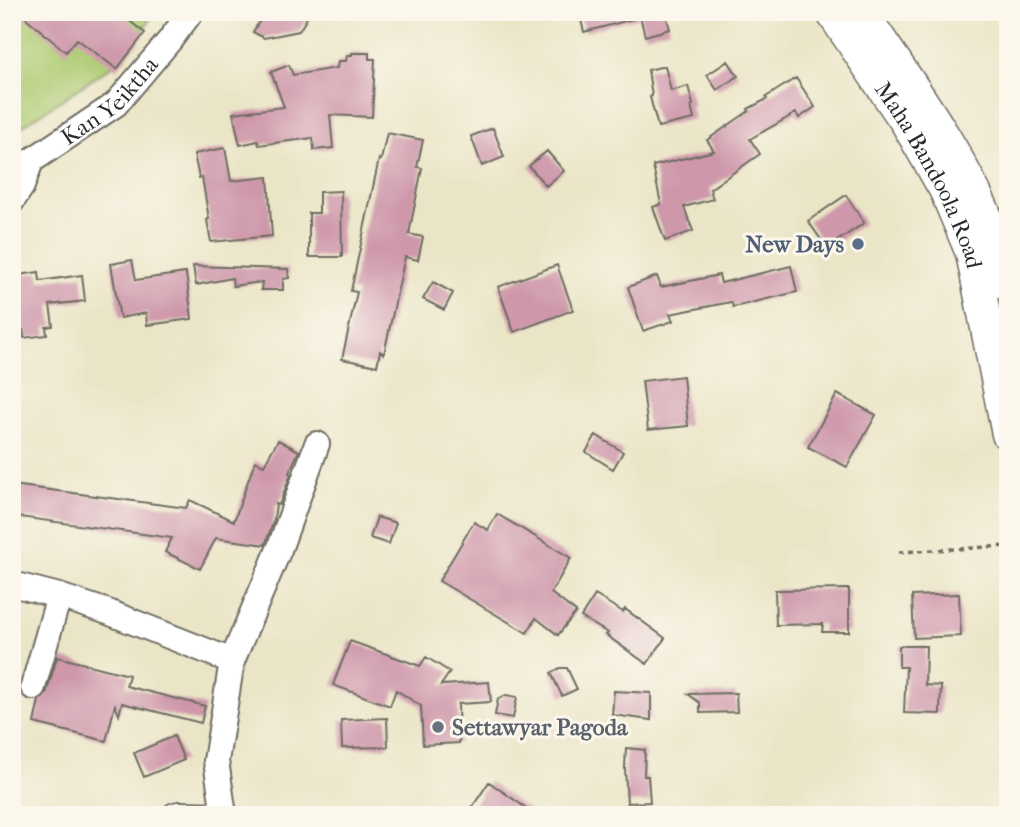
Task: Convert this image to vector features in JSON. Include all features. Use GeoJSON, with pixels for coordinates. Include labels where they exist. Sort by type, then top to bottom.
{"type":"FeatureCollection","features":[{"type":"Feature","properties":{"kind":"main road","name":"Maha Bandoola Road"},"geometry":{"type":"LineString","coordinates":[[832,12],[907,123],[945,189],[992,247],[1008,434]]}},
{"type":"Feature","properties":{"kind":"main road","name":"Maha Bandoola Road"},"geometry":{"type":"LineString","coordinates":[[861,12],[932,116],[970,183],[1008,285]]}},
{"type":"Feature","properties":{"kind":"street","name":"Kan Yeiktha"},"geometry":{"type":"LineString","coordinates":[[22,166],[116,104],[191,12]]}},
{"type":"Feature","properties":{"kind":"street"},"geometry":{"type":"LineString","coordinates":[[12,201],[22,186],[22,166]]}},
{"type":"Feature","properties":{"kind":"street"},"geometry":{"type":"LineString","coordinates":[[175,815],[225,814],[216,761],[232,662],[280,547],[317,444]]}},
{"type":"Feature","properties":{"kind":"street"},"geometry":{"type":"LineString","coordinates":[[12,584],[108,612],[232,662]]}},
{"type":"Feature","properties":{"kind":"street"},"geometry":{"type":"LineString","coordinates":[[33,687],[59,596]]}},
{"type":"Feature","properties":{"kind":"path"},"geometry":{"type":"LineString","coordinates":[[899,552],[1008,546]]}},
{"type":"Feature","properties":{"kind":"green space"},"geometry":{"type":"Polygon","coordinates":[[[12,12],[155,12],[124,58],[12,133],[12,12]]]}},
{"type":"Feature","properties":{"kind":"building"},"geometry":{"type":"Polygon","coordinates":[[[19,12],[118,12],[145,33],[117,69],[77,39],[66,52],[19,12]]]}},
{"type":"Feature","properties":{"kind":"building"},"geometry":{"type":"Polygon","coordinates":[[[265,12],[297,12],[307,18],[299,31],[264,38],[253,32],[265,12]]]}},
{"type":"Feature","properties":{"kind":"building"},"geometry":{"type":"Polygon","coordinates":[[[579,12],[637,12],[637,18],[584,32],[579,12]]]}},
{"type":"Feature","properties":{"kind":"building"},"geometry":{"type":"Polygon","coordinates":[[[639,12],[665,12],[670,29],[645,36],[639,12]]]}},
{"type":"Feature","properties":{"kind":"building"},"geometry":{"type":"Polygon","coordinates":[[[369,53],[369,59],[375,59],[372,117],[330,115],[333,148],[314,150],[313,138],[259,145],[258,141],[240,145],[233,113],[284,107],[271,72],[289,65],[293,75],[337,68],[338,61],[346,61],[347,55],[369,53]]]}},
{"type":"Feature","properties":{"kind":"building"},"geometry":{"type":"Polygon","coordinates":[[[728,61],[738,76],[717,90],[707,75],[728,61]]]}},
{"type":"Feature","properties":{"kind":"building"},"geometry":{"type":"Polygon","coordinates":[[[665,66],[671,91],[688,86],[694,119],[658,127],[650,97],[648,70],[665,66]]]}},
{"type":"Feature","properties":{"kind":"building"},"geometry":{"type":"Polygon","coordinates":[[[796,78],[815,107],[799,118],[796,113],[750,139],[760,154],[710,189],[713,199],[684,207],[693,231],[665,241],[653,207],[661,204],[653,166],[714,151],[707,140],[796,78]]]}},
{"type":"Feature","properties":{"kind":"building"},"geometry":{"type":"Polygon","coordinates":[[[493,128],[504,157],[482,166],[471,136],[493,128]]]}},
{"type":"Feature","properties":{"kind":"building"},"geometry":{"type":"Polygon","coordinates":[[[387,133],[423,140],[417,167],[422,168],[409,234],[423,237],[418,260],[405,257],[384,354],[380,351],[377,366],[342,359],[357,292],[351,291],[387,133]]]}},
{"type":"Feature","properties":{"kind":"building"},"geometry":{"type":"Polygon","coordinates":[[[225,148],[231,181],[268,177],[272,236],[211,242],[202,177],[199,178],[194,154],[225,148]]]}},
{"type":"Feature","properties":{"kind":"building"},"geometry":{"type":"Polygon","coordinates":[[[547,151],[564,171],[546,186],[529,166],[547,151]]]}},
{"type":"Feature","properties":{"kind":"building"},"geometry":{"type":"Polygon","coordinates":[[[341,191],[342,257],[309,257],[309,213],[319,213],[319,192],[341,191]]]}},
{"type":"Feature","properties":{"kind":"building"},"geometry":{"type":"Polygon","coordinates":[[[846,195],[864,223],[827,248],[808,221],[846,195]]]}},
{"type":"Feature","properties":{"kind":"building"},"geometry":{"type":"Polygon","coordinates":[[[132,260],[136,280],[186,273],[192,319],[147,325],[146,313],[120,318],[111,264],[132,260]]]}},
{"type":"Feature","properties":{"kind":"building"},"geometry":{"type":"Polygon","coordinates":[[[557,265],[573,310],[514,332],[498,287],[557,265]]]}},
{"type":"Feature","properties":{"kind":"building"},"geometry":{"type":"Polygon","coordinates":[[[193,266],[288,269],[289,278],[283,279],[283,290],[261,290],[262,282],[233,286],[232,278],[196,285],[193,266]]]}},
{"type":"Feature","properties":{"kind":"building"},"geometry":{"type":"Polygon","coordinates":[[[791,266],[797,292],[733,307],[731,302],[670,314],[673,321],[643,331],[628,287],[657,276],[661,287],[719,275],[721,283],[791,266]]]}},
{"type":"Feature","properties":{"kind":"building"},"geometry":{"type":"Polygon","coordinates":[[[39,272],[40,281],[82,275],[85,301],[50,305],[53,326],[46,327],[47,335],[24,338],[23,330],[19,330],[17,316],[12,317],[12,276],[39,272]]]}},
{"type":"Feature","properties":{"kind":"building"},"geometry":{"type":"Polygon","coordinates":[[[433,282],[453,293],[444,310],[423,299],[433,282]]]}},
{"type":"Feature","properties":{"kind":"building"},"geometry":{"type":"Polygon","coordinates":[[[683,376],[688,426],[648,430],[642,381],[683,376]]]}},
{"type":"Feature","properties":{"kind":"building"},"geometry":{"type":"Polygon","coordinates":[[[837,394],[876,415],[847,467],[808,447],[837,394]]]}},
{"type":"Feature","properties":{"kind":"building"},"geometry":{"type":"Polygon","coordinates":[[[596,435],[623,452],[613,469],[586,452],[596,435]]]}},
{"type":"Feature","properties":{"kind":"building"},"geometry":{"type":"Polygon","coordinates":[[[278,440],[299,451],[279,505],[276,504],[265,545],[216,538],[200,569],[165,552],[172,538],[12,516],[12,485],[186,508],[190,500],[234,521],[255,461],[264,465],[278,440]]]}},
{"type":"Feature","properties":{"kind":"building"},"geometry":{"type":"Polygon","coordinates":[[[497,514],[571,558],[551,593],[576,612],[558,635],[536,618],[527,633],[439,581],[474,522],[488,530],[497,514]]]}},
{"type":"Feature","properties":{"kind":"building"},"geometry":{"type":"Polygon","coordinates":[[[377,517],[396,523],[389,544],[370,538],[377,517]]]}},
{"type":"Feature","properties":{"kind":"building"},"geometry":{"type":"Polygon","coordinates":[[[849,589],[849,632],[822,632],[823,624],[776,625],[775,590],[849,589]]]}},
{"type":"Feature","properties":{"kind":"building"},"geometry":{"type":"Polygon","coordinates":[[[959,594],[961,636],[914,638],[912,596],[959,594]]]}},
{"type":"Feature","properties":{"kind":"building"},"geometry":{"type":"Polygon","coordinates":[[[595,595],[623,612],[625,609],[665,638],[647,664],[606,635],[608,633],[581,617],[595,595]]]}},
{"type":"Feature","properties":{"kind":"building"},"geometry":{"type":"Polygon","coordinates":[[[350,641],[420,666],[426,657],[450,672],[441,685],[489,682],[491,702],[458,704],[459,743],[423,745],[421,706],[396,690],[390,706],[333,685],[350,641]]]}},
{"type":"Feature","properties":{"kind":"building"},"geometry":{"type":"Polygon","coordinates":[[[899,646],[926,646],[925,685],[941,686],[940,714],[904,713],[906,667],[899,667],[899,646]]]}},
{"type":"Feature","properties":{"kind":"building"},"geometry":{"type":"Polygon","coordinates":[[[57,657],[129,675],[126,686],[205,706],[201,723],[122,703],[119,715],[115,705],[106,741],[34,723],[39,700],[47,691],[57,657]]]}},
{"type":"Feature","properties":{"kind":"building"},"geometry":{"type":"Polygon","coordinates":[[[567,668],[577,689],[562,696],[551,673],[567,668]]]}},
{"type":"Feature","properties":{"kind":"building"},"geometry":{"type":"Polygon","coordinates":[[[614,691],[651,693],[651,720],[612,715],[614,691]]]}},
{"type":"Feature","properties":{"kind":"building"},"geometry":{"type":"Polygon","coordinates":[[[736,693],[737,712],[700,713],[700,703],[688,694],[736,693]]]}},
{"type":"Feature","properties":{"kind":"building"},"geometry":{"type":"Polygon","coordinates":[[[506,695],[517,697],[513,718],[495,715],[498,699],[506,695]]]}},
{"type":"Feature","properties":{"kind":"building"},"geometry":{"type":"Polygon","coordinates":[[[387,718],[388,747],[342,748],[341,720],[387,718]]]}},
{"type":"Feature","properties":{"kind":"building"},"geometry":{"type":"Polygon","coordinates":[[[174,736],[184,760],[144,777],[134,753],[174,736]]]}},
{"type":"Feature","properties":{"kind":"building"},"geometry":{"type":"Polygon","coordinates":[[[626,748],[645,750],[644,776],[648,776],[650,802],[627,803],[626,748]]]}},
{"type":"Feature","properties":{"kind":"building"},"geometry":{"type":"Polygon","coordinates":[[[489,782],[536,815],[467,815],[489,782]]]}},
{"type":"Feature","properties":{"kind":"place","name":"New Days"},"geometry":{"type":"Point","coordinates":[858,244]}},
{"type":"Feature","properties":{"kind":"place","name":"Settawyar Pagoda"},"geometry":{"type":"Point","coordinates":[438,727]}}]}
